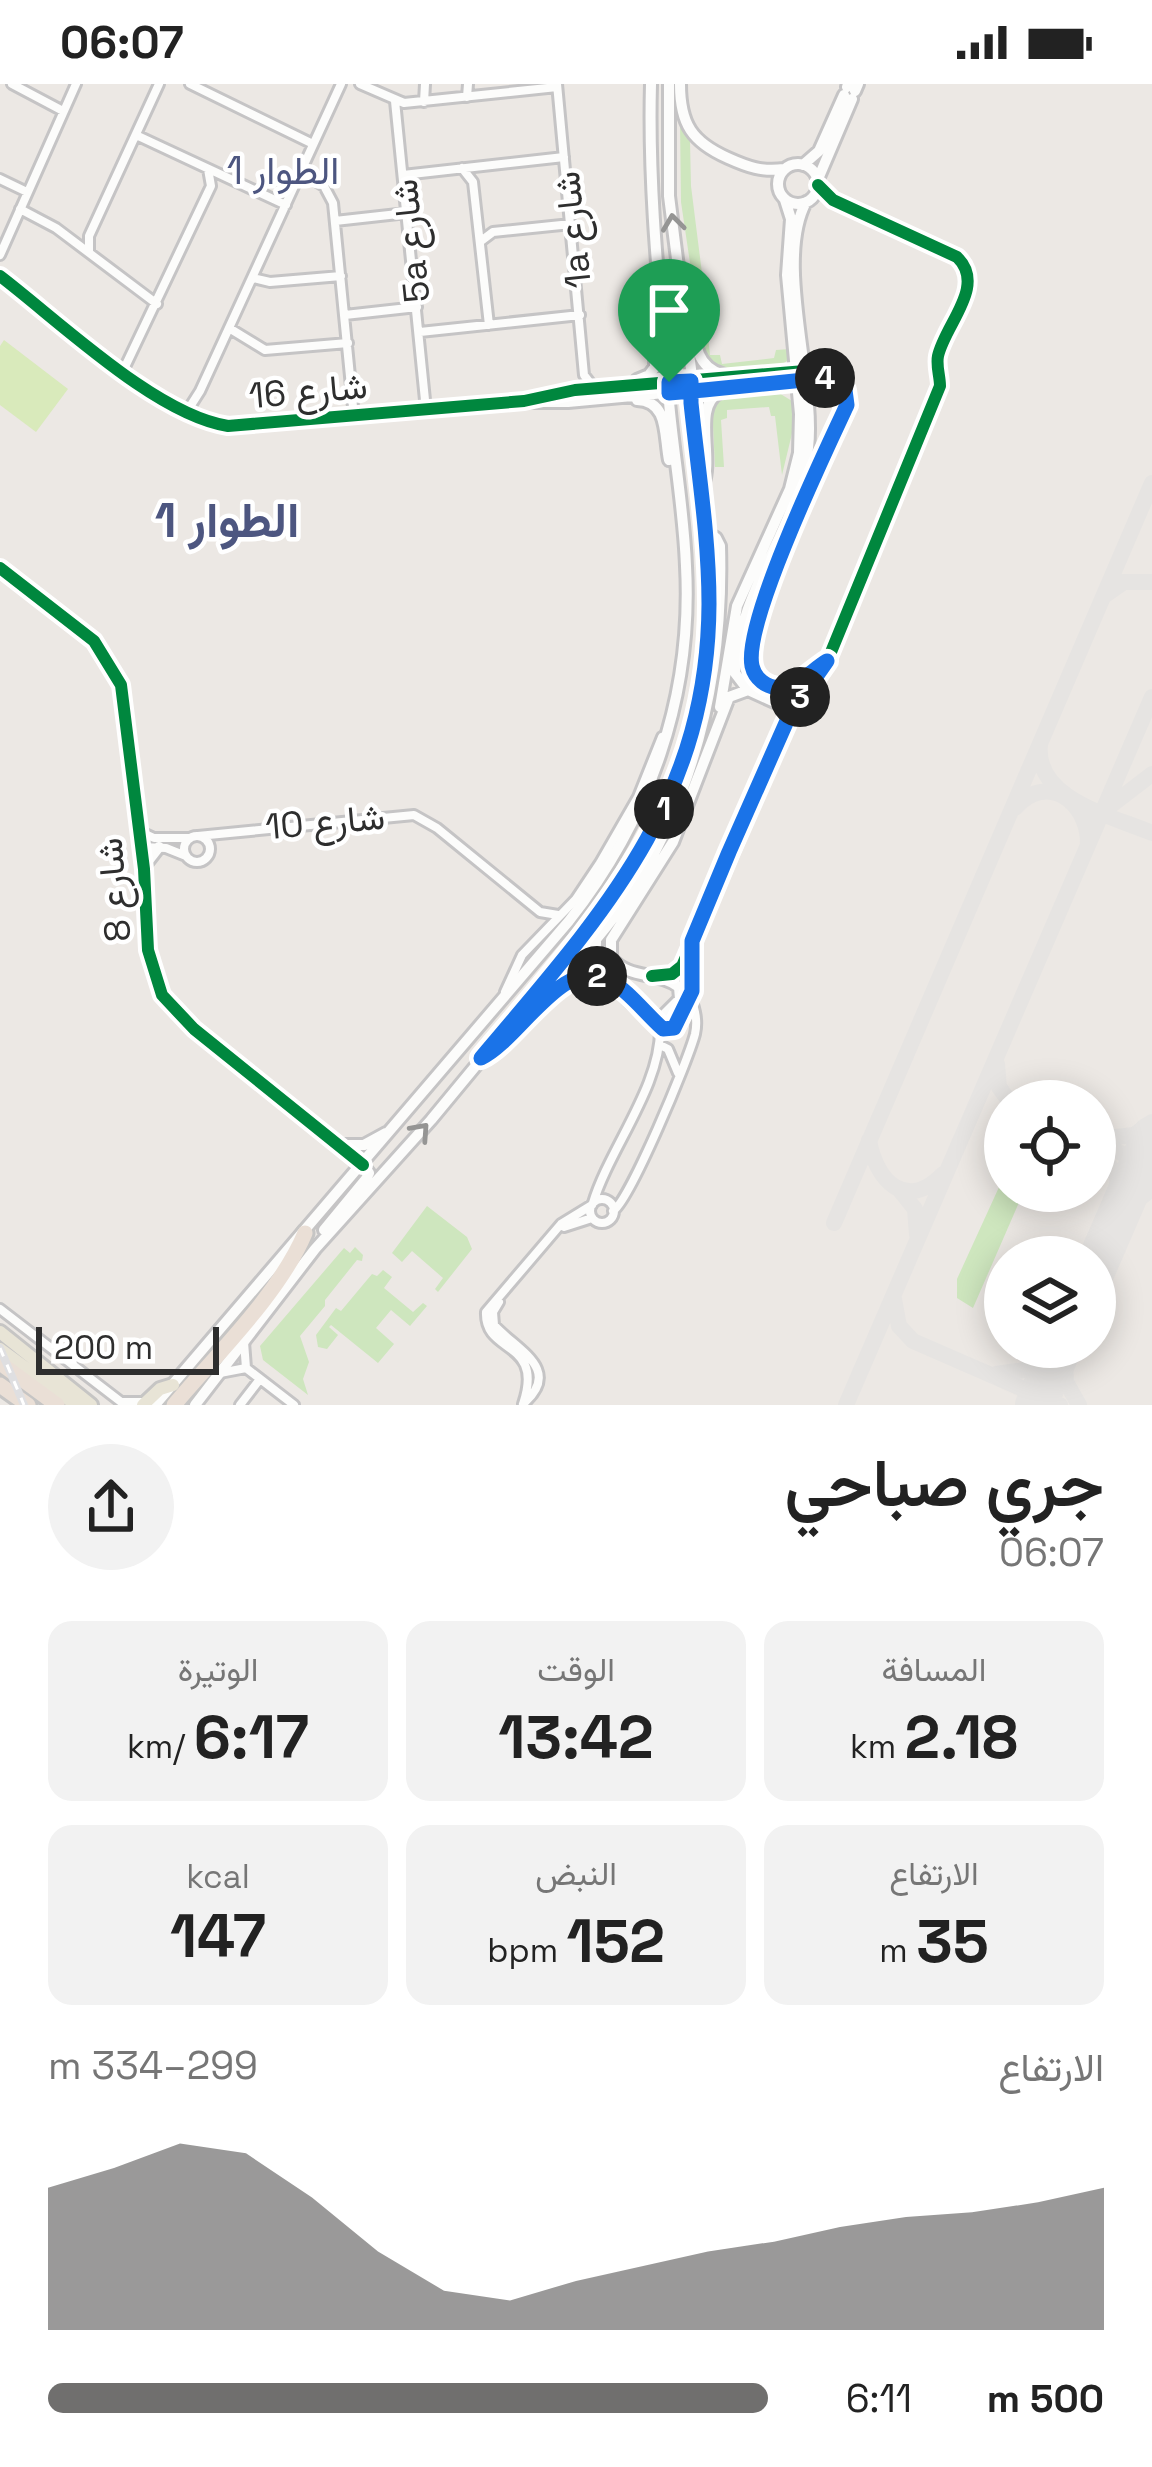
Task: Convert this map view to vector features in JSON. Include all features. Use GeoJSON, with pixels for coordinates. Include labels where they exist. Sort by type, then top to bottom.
{"type":"FeatureCollection","features":[{"type":"Feature","properties":{"kind":"highway"},"geometry":{"type":"LineString","coordinates":[[174,1405],[263,1298],[305,1233]]}},
{"type":"Feature","properties":{"kind":"highway"},"geometry":{"type":"LineString","coordinates":[[0,1363],[57,1405]]}},
{"type":"Feature","properties":{"kind":"highway"},"geometry":{"type":"LineString","coordinates":[[0,1376],[42,1405]]}},
{"type":"Feature","properties":{"kind":"highway"},"geometry":{"type":"LineString","coordinates":[[0,1385],[28,1405]]}},
{"type":"Feature","properties":{"kind":"highway"},"geometry":{"type":"LineString","coordinates":[[0,1398],[10,1405]]}},
{"type":"Feature","properties":{"kind":"main road"},"geometry":{"type":"LineString","coordinates":[[0,1332],[92,1405]]}},
{"type":"Feature","properties":{"kind":"main road"},"geometry":{"type":"LineString","coordinates":[[0,1349],[76,1405]]}},
{"type":"Feature","properties":{"kind":"main road"},"geometry":{"type":"LineString","coordinates":[[152,1404],[160,1389],[173,1385]]}},
{"type":"Feature","properties":{"kind":"street"},"geometry":{"type":"LineString","coordinates":[[12,84],[65,108]]}},
{"type":"Feature","properties":{"kind":"street"},"geometry":{"type":"LineString","coordinates":[[1,252],[76,84]]}},
{"type":"Feature","properties":{"kind":"street"},"geometry":{"type":"LineString","coordinates":[[89,252],[89,236],[159,84]]}},
{"type":"Feature","properties":{"kind":"street"},"geometry":{"type":"LineString","coordinates":[[190,84],[315,141]]}},
{"type":"Feature","properties":{"kind":"street"},"geometry":{"type":"LineString","coordinates":[[189,415],[341,84]]}},
{"type":"Feature","properties":{"kind":"street"},"geometry":{"type":"LineString","coordinates":[[424,102],[425,84]]}},
{"type":"Feature","properties":{"kind":"street"},"geometry":{"type":"LineString","coordinates":[[467,97],[469,84]]}},
{"type":"Feature","properties":{"kind":"street"},"geometry":{"type":"LineString","coordinates":[[173,1385],[569,921],[610,863],[644,800],[670,727],[687,617],[652,194],[651,84]]}},
{"type":"Feature","properties":{"kind":"street"},"geometry":{"type":"LineString","coordinates":[[195,1405],[315,1249],[431,1120],[598,918],[653,832],[682,765],[700,694],[708,636],[705,532],[668,178],[669,84]]}},
{"type":"Feature","properties":{"kind":"street"},"geometry":{"type":"LineString","coordinates":[[680,84],[683,120],[698,142],[748,167],[784,170],[803,165],[819,151],[847,98]]}},
{"type":"Feature","properties":{"kind":"street"},"geometry":{"type":"LineString","coordinates":[[364,85],[394,101],[424,102],[557,86]]}},
{"type":"Feature","properties":{"kind":"street","name":"1a شارع"},"geometry":{"type":"LineString","coordinates":[[557,86],[584,375]]}},
{"type":"Feature","properties":{"kind":"street"},"geometry":{"type":"LineString","coordinates":[[788,720],[781,704],[748,690],[735,673],[741,623],[803,476],[809,438],[796,275],[799,221],[818,184],[847,98]]}},
{"type":"Feature","properties":{"kind":"street","name":"5a شارع"},"geometry":{"type":"LineString","coordinates":[[394,101],[429,409]]}},
{"type":"Feature","properties":{"kind":"street"},"geometry":{"type":"LineString","coordinates":[[136,135],[286,205]]}},
{"type":"Feature","properties":{"kind":"street"},"geometry":{"type":"LineString","coordinates":[[403,175],[564,158]]}},
{"type":"Feature","properties":{"kind":"street"},"geometry":{"type":"LineString","coordinates":[[652,976],[679,970],[788,720],[827,661],[940,386],[938,358],[969,280],[966,266],[956,257],[832,200],[812,170],[803,165]]}},
{"type":"Feature","properties":{"kind":"street"},"geometry":{"type":"LineString","coordinates":[[462,167],[472,177],[489,325]]}},
{"type":"Feature","properties":{"kind":"street"},"geometry":{"type":"LineString","coordinates":[[122,371],[211,186],[208,169]]}},
{"type":"Feature","properties":{"kind":"street"},"geometry":{"type":"LineString","coordinates":[[714,734],[737,606],[795,473],[801,376],[794,352],[787,275],[790,214],[778,184],[784,170]]}},
{"type":"Feature","properties":{"kind":"street"},"geometry":{"type":"LineString","coordinates":[[299,175],[328,189],[357,416]]}},
{"type":"Feature","properties":{"kind":"street"},"geometry":{"type":"LineString","coordinates":[[0,179],[27,192]]}},
{"type":"Feature","properties":{"kind":"street"},"geometry":{"type":"LineString","coordinates":[[785,200],[806,202]]}},
{"type":"Feature","properties":{"kind":"street"},"geometry":{"type":"LineString","coordinates":[[20,209],[89,252],[157,304]]}},
{"type":"Feature","properties":{"kind":"street"},"geometry":{"type":"LineString","coordinates":[[335,220],[407,213]]}},
{"type":"Feature","properties":{"kind":"street"},"geometry":{"type":"LineString","coordinates":[[481,242],[493,232],[571,224]]}},
{"type":"Feature","properties":{"kind":"street","name":"شارع 16"},"geometry":{"type":"LineString","coordinates":[[0,276],[122,371],[189,415],[240,427],[734,382]]}},
{"type":"Feature","properties":{"kind":"street"},"geometry":{"type":"LineString","coordinates":[[253,278],[270,283],[341,276]]}},
{"type":"Feature","properties":{"kind":"street"},"geometry":{"type":"LineString","coordinates":[[679,276],[691,297],[699,359],[707,369],[734,382],[767,384],[801,376]]}},
{"type":"Feature","properties":{"kind":"street"},"geometry":{"type":"LineString","coordinates":[[611,393],[654,370],[659,280]]}},
{"type":"Feature","properties":{"kind":"street"},"geometry":{"type":"LineString","coordinates":[[345,315],[417,307]]}},
{"type":"Feature","properties":{"kind":"street"},"geometry":{"type":"LineString","coordinates":[[420,332],[580,314]]}},
{"type":"Feature","properties":{"kind":"street"},"geometry":{"type":"LineString","coordinates":[[229,328],[265,350],[348,343]]}},
{"type":"Feature","properties":{"kind":"street"},"geometry":{"type":"LineString","coordinates":[[777,373],[794,352]]}},
{"type":"Feature","properties":{"kind":"street"},"geometry":{"type":"LineString","coordinates":[[701,491],[709,465],[705,405],[711,396],[734,382],[777,373],[838,382],[847,394],[847,405],[759,617],[752,660],[760,680],[781,688],[827,661]]}},
{"type":"Feature","properties":{"kind":"street"},"geometry":{"type":"LineString","coordinates":[[575,390],[584,375],[594,388]]}},
{"type":"Feature","properties":{"kind":"street"},"geometry":{"type":"LineString","coordinates":[[767,384],[789,393],[800,407]]}},
{"type":"Feature","properties":{"kind":"street","name":"شارع 16"},"geometry":{"type":"LineString","coordinates":[[524,401],[594,388],[611,393]]}},
{"type":"Feature","properties":{"kind":"street"},"geometry":{"type":"LineString","coordinates":[[611,393],[658,406],[678,485]]}},
{"type":"Feature","properties":{"kind":"street"},"geometry":{"type":"LineString","coordinates":[[526,1005],[596,942],[662,838],[694,758],[707,709],[720,621],[720,546],[705,532]]}},
{"type":"Feature","properties":{"kind":"street","name":"شارع 8"},"geometry":{"type":"LineString","coordinates":[[0,568],[87,634],[115,670],[124,699],[148,950],[157,987],[175,1012],[363,1165]]}},
{"type":"Feature","properties":{"kind":"street"},"geometry":{"type":"LineString","coordinates":[[708,636],[720,621]]}},
{"type":"Feature","properties":{"kind":"street"},"geometry":{"type":"LineString","coordinates":[[678,1075],[660,1026],[661,1016],[680,999],[679,987],[672,981],[620,969],[611,958],[610,943],[673,842],[730,694],[748,690]]}},
{"type":"Feature","properties":{"kind":"street"},"geometry":{"type":"LineString","coordinates":[[700,694],[707,709]]}},
{"type":"Feature","properties":{"kind":"street"},"geometry":{"type":"LineString","coordinates":[[504,996],[519,961],[576,899],[600,863],[670,727]]}},
{"type":"Feature","properties":{"kind":"street","name":"شارع 10"},"geometry":{"type":"LineString","coordinates":[[139,831],[154,838],[194,837],[405,814],[422,818],[443,833],[540,912],[558,915]]}},
{"type":"Feature","properties":{"kind":"street","name":"شارع 10"},"geometry":{"type":"LineString","coordinates":[[209,848],[222,831]]}},
{"type":"Feature","properties":{"kind":"street"},"geometry":{"type":"LineString","coordinates":[[141,848],[159,847],[193,861],[203,860],[209,848],[194,837],[185,845],[187,856]]}},
{"type":"Feature","properties":{"kind":"street"},"geometry":{"type":"LineString","coordinates":[[143,868],[159,847]]}},
{"type":"Feature","properties":{"kind":"street"},"geometry":{"type":"LineString","coordinates":[[540,912],[543,931]]}},
{"type":"Feature","properties":{"kind":"street"},"geometry":{"type":"LineString","coordinates":[[523,1404],[536,1390],[538,1370],[496,1328],[493,1312],[561,1229],[592,1218],[604,1222],[623,1201],[695,1034],[696,1013],[690,996],[692,941]]}},
{"type":"Feature","properties":{"kind":"street"},"geometry":{"type":"LineString","coordinates":[[596,942],[596,960],[608,979],[664,1030],[673,1030],[690,996]]}},
{"type":"Feature","properties":{"kind":"street"},"geometry":{"type":"LineString","coordinates":[[481,1058],[515,1034],[568,980],[586,974],[608,979]]}},
{"type":"Feature","properties":{"kind":"street"},"geometry":{"type":"LineString","coordinates":[[637,1004],[669,1009]]}},
{"type":"Feature","properties":{"kind":"street"},"geometry":{"type":"LineString","coordinates":[[592,1218],[593,1204],[631,1129],[664,1047]]}},
{"type":"Feature","properties":{"kind":"street"},"geometry":{"type":"LineString","coordinates":[[338,1144],[358,1146],[395,1128]]}},
{"type":"Feature","properties":{"kind":"street"},"geometry":{"type":"LineString","coordinates":[[315,1249],[331,1220],[367,1179],[369,1172],[363,1165]]}},
{"type":"Feature","properties":{"kind":"street"},"geometry":{"type":"LineString","coordinates":[[523,1404],[530,1384],[528,1370],[489,1330],[486,1312],[561,1224],[606,1200],[614,1211]]}},
{"type":"Feature","properties":{"kind":"street"},"geometry":{"type":"LineString","coordinates":[[0,1309],[121,1402],[152,1404]]}},
{"type":"Feature","properties":{"kind":"street"},"geometry":{"type":"LineString","coordinates":[[244,1342],[246,1368],[294,1405]]}},
{"type":"Feature","properties":{"kind":"street"},"geometry":{"type":"LineString","coordinates":[[220,1373],[246,1368]]}},
{"type":"Feature","properties":{"kind":"street"},"geometry":{"type":"LineString","coordinates":[[241,1405],[260,1379]]}},
{"type":"Feature","properties":{"kind":"green space"},"geometry":{"type":"Polygon","coordinates":[[[680,122],[690,141],[706,305],[719,305],[716,316],[706,318],[710,355],[720,355],[722,364],[774,358],[776,350],[790,349],[781,365],[742,372],[722,370],[703,351],[681,202],[680,122]]]}},
{"type":"Feature","properties":{"kind":"green space"},"geometry":{"type":"Polygon","coordinates":[[[4,340],[68,389],[36,432],[0,405],[0,346],[4,340]]]}},
{"type":"Feature","properties":{"kind":"green space"},"geometry":{"type":"Polygon","coordinates":[[[779,393],[792,401],[795,421],[782,475],[775,416],[769,407],[727,410],[727,418],[721,420],[724,467],[715,467],[712,405],[722,397],[779,393]]]}},
{"type":"Feature","properties":{"kind":"green space"},"geometry":{"type":"Polygon","coordinates":[[[427,1206],[467,1237],[472,1249],[438,1292],[435,1289],[443,1278],[412,1251],[402,1262],[392,1253],[427,1206]]]}},
{"type":"Feature","properties":{"kind":"green space"},"geometry":{"type":"Polygon","coordinates":[[[988,1212],[1015,1212],[1004,1236],[984,1236],[984,1283],[973,1308],[957,1298],[957,1279],[988,1212]]]}},
{"type":"Feature","properties":{"kind":"green space"},"geometry":{"type":"Polygon","coordinates":[[[355,1247],[362,1261],[357,1260],[300,1336],[309,1362],[303,1379],[308,1395],[263,1360],[260,1346],[344,1248],[350,1253],[355,1247]]]}},
{"type":"Feature","properties":{"kind":"green space"},"geometry":{"type":"Polygon","coordinates":[[[383,1270],[392,1277],[384,1288],[413,1312],[423,1303],[427,1306],[410,1326],[391,1310],[376,1328],[394,1344],[378,1363],[331,1325],[338,1335],[327,1349],[318,1347],[316,1335],[336,1308],[341,1311],[372,1274],[383,1270]]]}},
{"type":"Feature","properties":{"kind":"taxiway"},"geometry":{"type":"LineString","coordinates":[[834,1223],[1152,483]]}},
{"type":"Feature","properties":{"kind":"taxiway"},"geometry":{"type":"LineString","coordinates":[[1104,596],[1124,582],[1152,582]]}},
{"type":"Feature","properties":{"kind":"taxiway"},"geometry":{"type":"LineString","coordinates":[[846,1405],[1152,697]]}},
{"type":"Feature","properties":{"kind":"taxiway"},"geometry":{"type":"LineString","coordinates":[[1040,745],[1041,764],[1062,792],[1097,812],[1152,833]]}},
{"type":"Feature","properties":{"kind":"taxiway"},"geometry":{"type":"LineString","coordinates":[[1105,810],[1152,774]]}},
{"type":"Feature","properties":{"kind":"taxiway"},"geometry":{"type":"LineString","coordinates":[[1015,808],[1040,792],[1063,796],[1081,815],[1088,843]]}},
{"type":"Feature","properties":{"kind":"taxiway"},"geometry":{"type":"LineString","coordinates":[[997,1064],[998,1080]]}},
{"type":"Feature","properties":{"kind":"taxiway"},"geometry":{"type":"LineString","coordinates":[[1116,1137],[1134,1135],[1152,1122]]}},
{"type":"Feature","properties":{"kind":"taxiway"},"geometry":{"type":"LineString","coordinates":[[869,1140],[878,1168],[895,1187],[917,1190],[943,1174]]}},
{"type":"Feature","properties":{"kind":"taxiway"},"geometry":{"type":"LineString","coordinates":[[1116,1151],[1152,1167]]}},
{"type":"Feature","properties":{"kind":"taxiway"},"geometry":{"type":"LineString","coordinates":[[1116,1175],[1119,1214],[1152,1189]]}},
{"type":"Feature","properties":{"kind":"taxiway"},"geometry":{"type":"LineString","coordinates":[[898,1188],[915,1209],[917,1235]]}},
{"type":"Feature","properties":{"kind":"taxiway"},"geometry":{"type":"LineString","coordinates":[[894,1299],[899,1326],[913,1341],[1060,1405]]}},
{"type":"Feature","properties":{"kind":"taxiway"},"geometry":{"type":"LineString","coordinates":[[996,1374],[1033,1368]]}},
{"type":"Feature","properties":{"kind":"taxiway"},"geometry":{"type":"LineString","coordinates":[[1065,1368],[1066,1382],[1079,1405]]}},
{"type":"Feature","properties":{"kind":"runway"},"geometry":{"type":"LineString","coordinates":[[1109,1236],[1152,1137]]}},
{"type":"Feature","properties":{"kind":"runway"},"geometry":{"type":"LineString","coordinates":[[1036,1405],[1052,1368]]}},
{"type":"Feature","properties":{"kind":"railway"},"geometry":{"type":"LineString","coordinates":[[0,1348],[24,1405]]}},
{"type":"Feature","properties":{"kind":"cycle path"},"geometry":{"type":"LineString","coordinates":[[652,976],[672,974],[682,966],[790,714],[829,657],[940,386],[938,356],[966,293],[968,280],[957,257],[833,200],[818,185]]}},
{"type":"Feature","properties":{"kind":"cycle path"},"geometry":{"type":"LineString","coordinates":[[0,276],[140,386],[200,418],[228,426],[805,371]]}},
{"type":"Feature","properties":{"kind":"cycle path"},"geometry":{"type":"LineString","coordinates":[[0,568],[94,641],[121,685],[144,869],[148,950],[162,995],[194,1029],[363,1165]]}},
{"type":"Feature","properties":{"kind":"district","name":"الطوار 1"},"geometry":{"type":"Point","coordinates":[283,170]}},
{"type":"Feature","properties":{"kind":"district","name":"الطوار 1"},"geometry":{"type":"Point","coordinates":[227,520]}},
{"type":"Feature","properties":{"kind":"route"},"geometry":{"type":"LineString","coordinates":[[669,382],[669,393],[691,391],[704,390],[824,378],[829,378],[845,390],[847,405],[759,617],[752,653],[755,674],[766,685],[781,688],[827,661],[790,714],[729,852],[692,941],[692,991],[674,1028],[663,1029],[608,979],[582,974],[568,980],[515,1034],[481,1058],[583,938],[626,878],[664,810],[689,742],[708,636],[707,556],[691,403],[691,391],[691,381],[669,382]]}}]}
